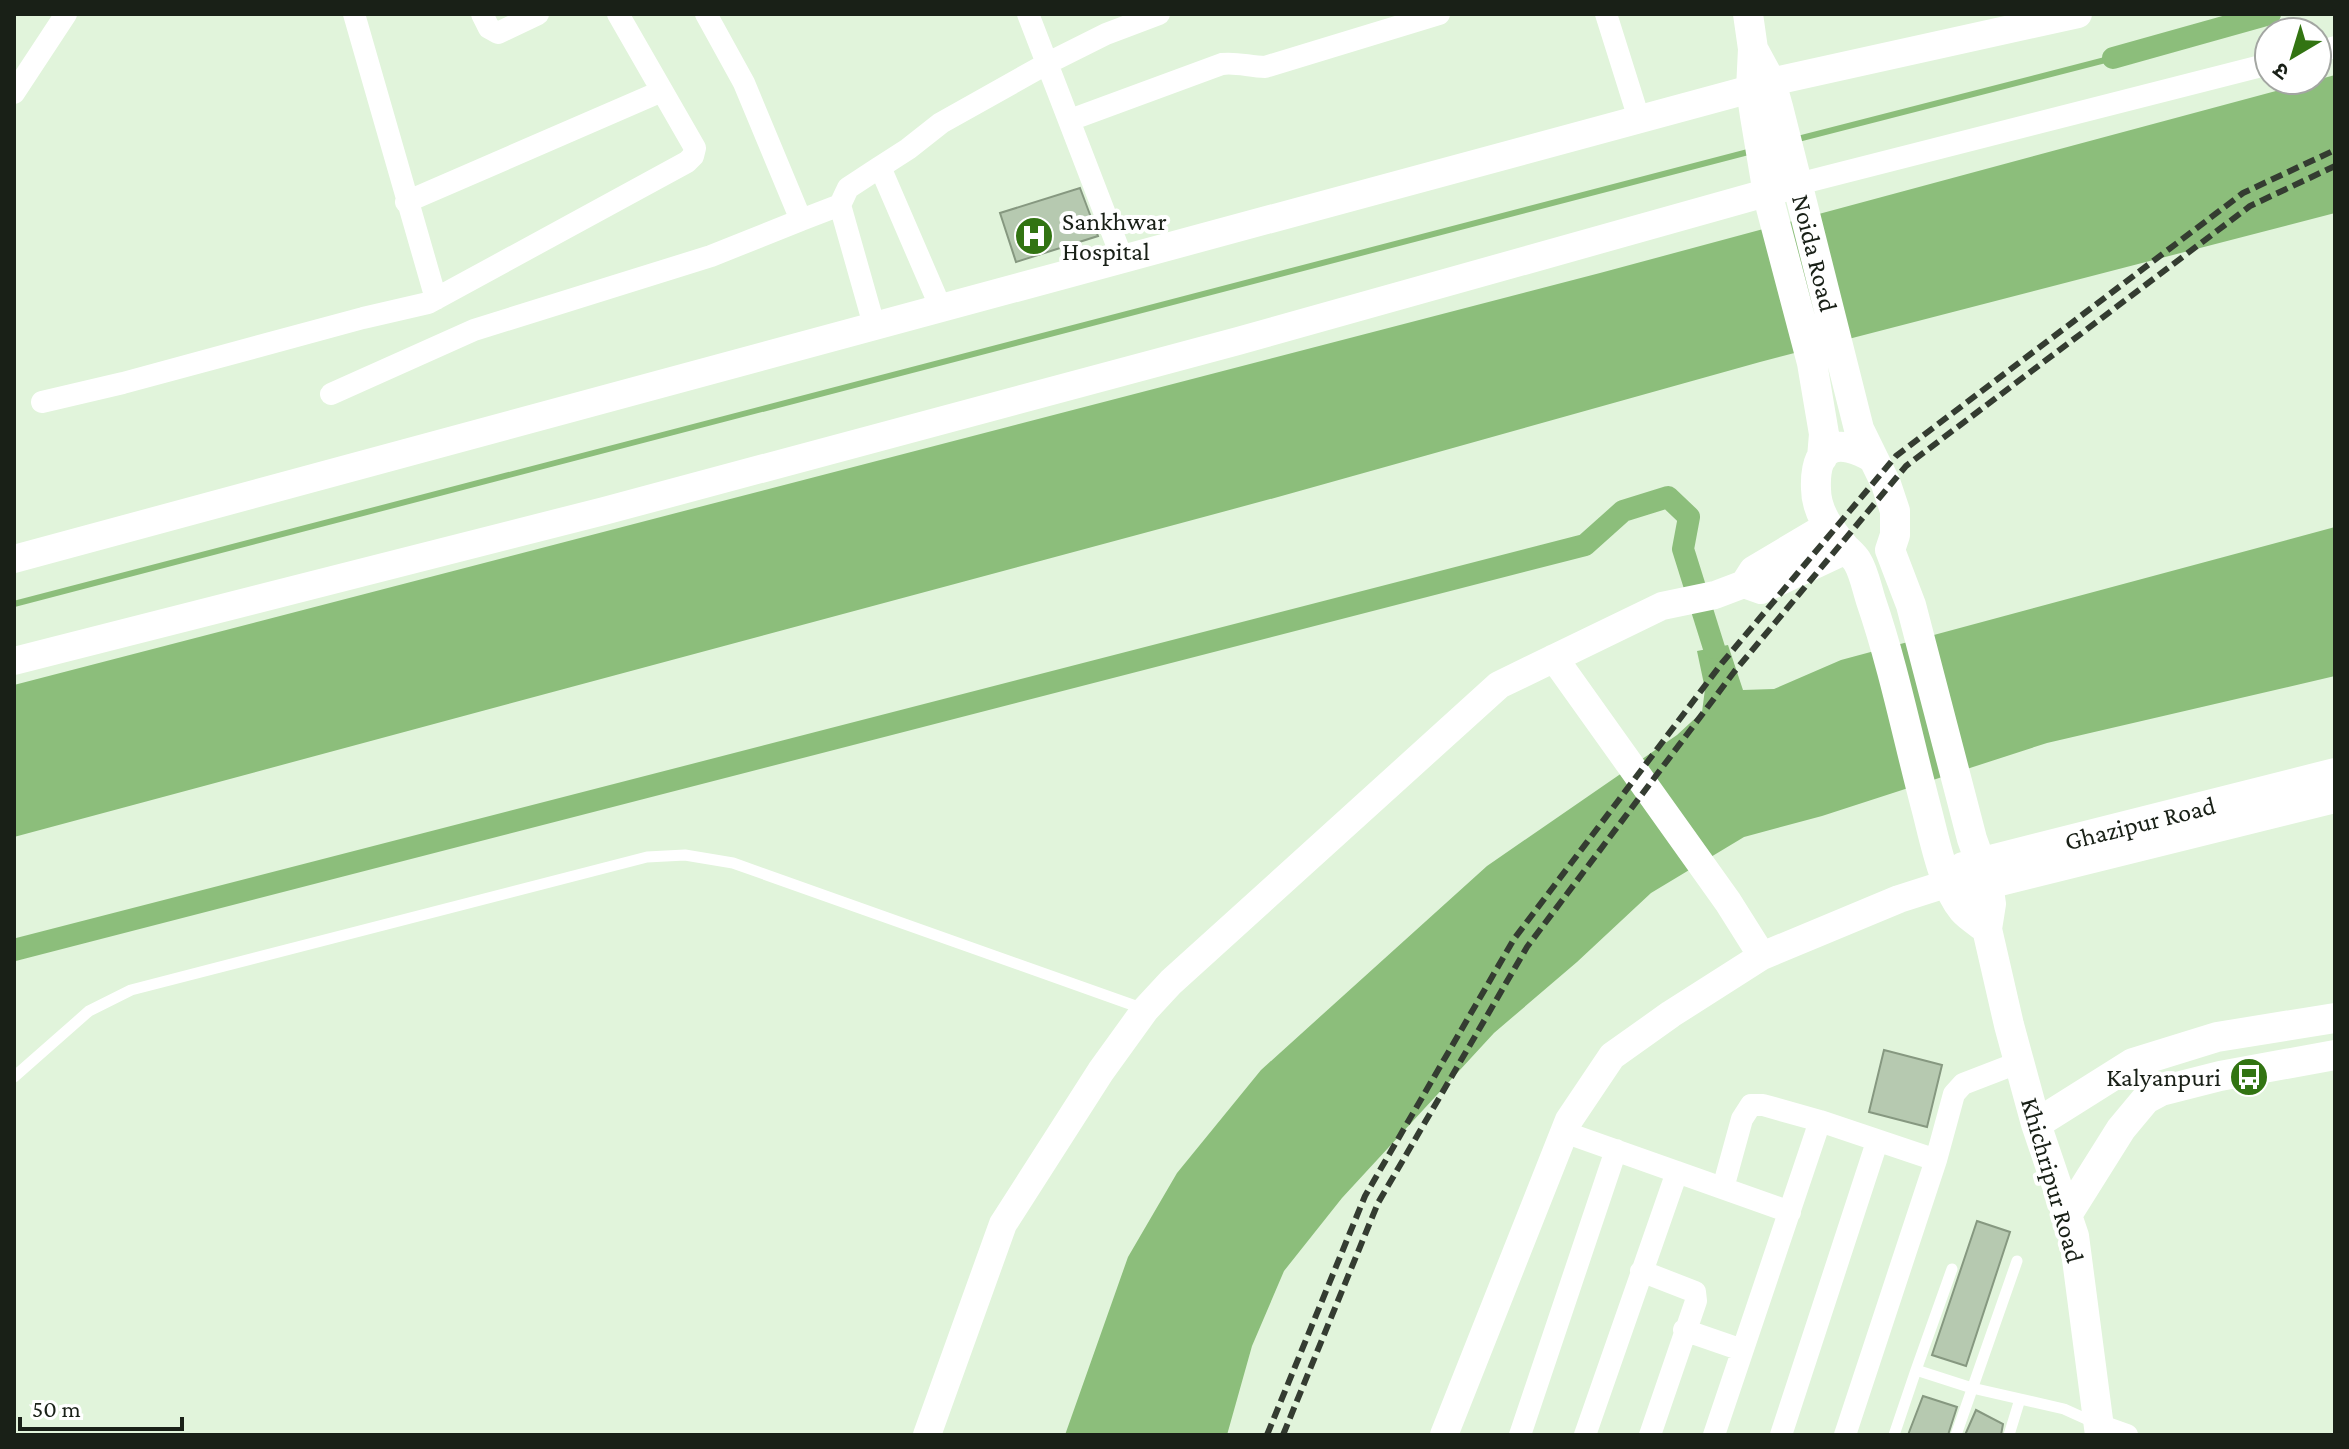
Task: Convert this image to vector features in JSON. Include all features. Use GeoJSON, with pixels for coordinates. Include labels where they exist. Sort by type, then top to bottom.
{"type":"FeatureCollection","features":[{"type":"Feature","properties":{"kind":"main road","name":"Noida Road"},"geometry":{"type":"LineString","coordinates":[[1748,14],[1782,181],[1825,358],[1873,458]]}},
{"type":"Feature","properties":{"kind":"main road","name":"Noida Road"},"geometry":{"type":"LineString","coordinates":[[1822,458],[1825,358]]}},
{"type":"Feature","properties":{"kind":"main road"},"geometry":{"type":"LineString","coordinates":[[1852,555],[1873,559],[1890,550],[1895,535],[1895,511],[1873,458],[1855,448],[1833,446],[1822,458],[1815,490],[1827,526],[1852,555],[1877,617],[1946,874],[1963,910],[1987,929]]}},
{"type":"Feature","properties":{"kind":"main road","name":"Khichripur Road"},"geometry":{"type":"LineString","coordinates":[[1890,550],[1911,605],[1991,904],[1987,929],[2036,1124],[2074,1236],[2109,1432]]}},
{"type":"Feature","properties":{"kind":"main road","name":"Ghazipur Road"},"geometry":{"type":"LineString","coordinates":[[1946,874],[1980,862],[2092,837],[2335,773]]}},
{"type":"Feature","properties":{"kind":"main road","name":"Ghazipur Road"},"geometry":{"type":"LineString","coordinates":[[1980,862],[2335,798]]}},
{"type":"Feature","properties":{"kind":"main road"},"geometry":{"type":"LineString","coordinates":[[2036,1124],[2133,1063],[2217,1037],[2335,1018]]}},
{"type":"Feature","properties":{"kind":"main road"},"geometry":{"type":"LineString","coordinates":[[2067,1215],[2121,1129],[2146,1099],[2161,1091],[2220,1076],[2335,1055]]}},
{"type":"Feature","properties":{"kind":"main road"},"geometry":{"type":"LineString","coordinates":[[2133,1063],[2146,1099]]}},
{"type":"Feature","properties":{"kind":"street"},"geometry":{"type":"LineString","coordinates":[[14,93],[66,14]]}},
{"type":"Feature","properties":{"kind":"street"},"geometry":{"type":"LineString","coordinates":[[354,14],[436,299]]}},
{"type":"Feature","properties":{"kind":"street"},"geometry":{"type":"LineString","coordinates":[[482,14],[489,28],[498,33],[538,14]]}},
{"type":"Feature","properties":{"kind":"street"},"geometry":{"type":"LineString","coordinates":[[42,402],[436,299],[687,162],[695,148],[618,14]]}},
{"type":"Feature","properties":{"kind":"street"},"geometry":{"type":"LineString","coordinates":[[706,14],[744,83],[801,220]]}},
{"type":"Feature","properties":{"kind":"street"},"geometry":{"type":"LineString","coordinates":[[1028,14],[1122,258]]}},
{"type":"Feature","properties":{"kind":"street"},"geometry":{"type":"LineString","coordinates":[[874,325],[840,205],[848,188],[908,149],[941,123],[1048,63],[1106,34],[1159,14]]}},
{"type":"Feature","properties":{"kind":"street"},"geometry":{"type":"LineString","coordinates":[[1070,120],[1222,64],[1233,62],[1265,67],[1439,14]]}},
{"type":"Feature","properties":{"kind":"street"},"geometry":{"type":"LineString","coordinates":[[1606,14],[1639,119]]}},
{"type":"Feature","properties":{"kind":"street"},"geometry":{"type":"LineString","coordinates":[[14,559],[1639,119],[1764,98],[2078,14]]}},
{"type":"Feature","properties":{"kind":"street"},"geometry":{"type":"LineString","coordinates":[[14,661],[588,515],[1177,357],[1782,181],[2253,68]]}},
{"type":"Feature","properties":{"kind":"street"},"geometry":{"type":"LineString","coordinates":[[406,202],[662,91]]}},
{"type":"Feature","properties":{"kind":"street"},"geometry":{"type":"LineString","coordinates":[[880,167],[940,306]]}},
{"type":"Feature","properties":{"kind":"street"},"geometry":{"type":"LineString","coordinates":[[331,394],[474,330],[711,256],[840,205]]}},
{"type":"Feature","properties":{"kind":"street"},"geometry":{"type":"LineString","coordinates":[[927,1435],[1003,1224],[1101,1071],[1145,1010],[1171,982],[1499,685],[1662,606],[1715,595],[1744,584],[1753,570],[1827,526]]}},
{"type":"Feature","properties":{"kind":"street"},"geometry":{"type":"LineString","coordinates":[[1744,584],[1761,590],[1852,555]]}},
{"type":"Feature","properties":{"kind":"street"},"geometry":{"type":"LineString","coordinates":[[1554,658],[1728,902],[1762,956]]}},
{"type":"Feature","properties":{"kind":"street"},"geometry":{"type":"LineString","coordinates":[[1444,1435],[1569,1120],[1612,1056],[1762,956],[1899,899],[1946,874]]}},
{"type":"Feature","properties":{"kind":"street"},"geometry":{"type":"LineString","coordinates":[[1845,1435],[1936,1160],[1954,1094],[1963,1084],[2020,1062]]}},
{"type":"Feature","properties":{"kind":"street"},"geometry":{"type":"LineString","coordinates":[[1723,1188],[1742,1119],[1751,1105],[1763,1105],[1820,1121],[1936,1160]]}},
{"type":"Feature","properties":{"kind":"street"},"geometry":{"type":"LineString","coordinates":[[1714,1435],[1820,1121]]}},
{"type":"Feature","properties":{"kind":"street"},"geometry":{"type":"LineString","coordinates":[[1564,1132],[1790,1212]]}},
{"type":"Feature","properties":{"kind":"street"},"geometry":{"type":"LineString","coordinates":[[1781,1435],[1877,1142]]}},
{"type":"Feature","properties":{"kind":"street"},"geometry":{"type":"LineString","coordinates":[[1520,1435],[1616,1150]]}},
{"type":"Feature","properties":{"kind":"street"},"geometry":{"type":"LineString","coordinates":[[1585,1435],[1677,1172]]}},
{"type":"Feature","properties":{"kind":"street"},"geometry":{"type":"LineString","coordinates":[[1641,1271],[1695,1292],[1696,1301],[1650,1435]]}},
{"type":"Feature","properties":{"kind":"street"},"geometry":{"type":"LineString","coordinates":[[1684,1330],[1742,1350]]}},
{"type":"Feature","properties":{"kind":"lane"},"geometry":{"type":"LineString","coordinates":[[14,1077],[89,1011],[131,990],[647,857],[685,855],[733,863],[1145,1010]]}},
{"type":"Feature","properties":{"kind":"lane"},"geometry":{"type":"LineString","coordinates":[[1956,1435],[2017,1261]]}},
{"type":"Feature","properties":{"kind":"lane"},"geometry":{"type":"LineString","coordinates":[[1894,1435],[1952,1269]]}},
{"type":"Feature","properties":{"kind":"lane"},"geometry":{"type":"LineString","coordinates":[[1916,1370],[1972,1388],[2064,1409],[2109,1432]]}},
{"type":"Feature","properties":{"kind":"lane"},"geometry":{"type":"LineString","coordinates":[[2009,1435],[2020,1399]]}},
{"type":"Feature","properties":{"kind":"shaded area"},"geometry":{"type":"Polygon","coordinates":[[[2333,76],[2335,213],[1760,362],[1278,497],[14,837],[14,685],[1600,273],[2257,96],[2333,96],[2333,76]]]}},
{"type":"Feature","properties":{"kind":"shaded area"},"geometry":{"type":"Polygon","coordinates":[[[2335,527],[2335,676],[2047,743],[1822,816],[1744,837],[1651,893],[1494,1033],[1342,1198],[1284,1271],[1252,1346],[1227,1435],[1065,1435],[1128,1257],[1177,1173],[1261,1070],[1487,866],[1677,735],[1702,712],[1705,689],[1697,651],[1728,645],[1743,690],[1774,689],[1841,660],[2335,527]]]}},
{"type":"Feature","properties":{"kind":"building"},"geometry":{"type":"Polygon","coordinates":[[[1080,188],[1098,236],[1016,262],[1000,213],[1080,188]]]}},
{"type":"Feature","properties":{"kind":"building"},"geometry":{"type":"Polygon","coordinates":[[[1884,1050],[1942,1065],[1927,1127],[1869,1112],[1884,1050]]]}},
{"type":"Feature","properties":{"kind":"building"},"geometry":{"type":"Polygon","coordinates":[[[1977,1221],[2010,1232],[1966,1366],[1932,1355],[1977,1221]]]}},
{"type":"Feature","properties":{"kind":"building"},"geometry":{"type":"Polygon","coordinates":[[[1923,1396],[1957,1407],[1948,1435],[1908,1435],[1923,1396]]]}},
{"type":"Feature","properties":{"kind":"building"},"geometry":{"type":"Polygon","coordinates":[[[1976,1410],[2003,1424],[2001,1435],[1965,1435],[1976,1410]]]}},
{"type":"Feature","properties":{"kind":"waterway"},"geometry":{"type":"LineString","coordinates":[[2113,58],[2270,14]]}},
{"type":"Feature","properties":{"kind":"waterway"},"geometry":{"type":"LineString","coordinates":[[1794,140],[2113,58]]}},
{"type":"Feature","properties":{"kind":"waterway"},"geometry":{"type":"LineString","coordinates":[[14,604],[1752,151]]}},
{"type":"Feature","properties":{"kind":"waterway"},"geometry":{"type":"LineString","coordinates":[[14,950],[1585,545],[1623,511],[1668,497],[1689,517],[1683,549],[1714,648]]}},
{"type":"Feature","properties":{"kind":"railway"},"geometry":{"type":"LineString","coordinates":[[1267,1435],[1365,1196],[1514,939],[1722,663],[1896,456],[2243,193],[2335,150]]}},
{"type":"Feature","properties":{"kind":"railway"},"geometry":{"type":"LineString","coordinates":[[1283,1435],[1378,1203],[1527,947],[1734,672],[1906,466],[2250,206],[2335,166]]}},
{"type":"Feature","properties":{"kind":"place","name":"Sankhwar Hospital"},"geometry":{"type":"Point","coordinates":[1034,236]}},
{"type":"Feature","properties":{"kind":"place","name":"Kalyanpuri"},"geometry":{"type":"Point","coordinates":[2249,1077]}}]}
